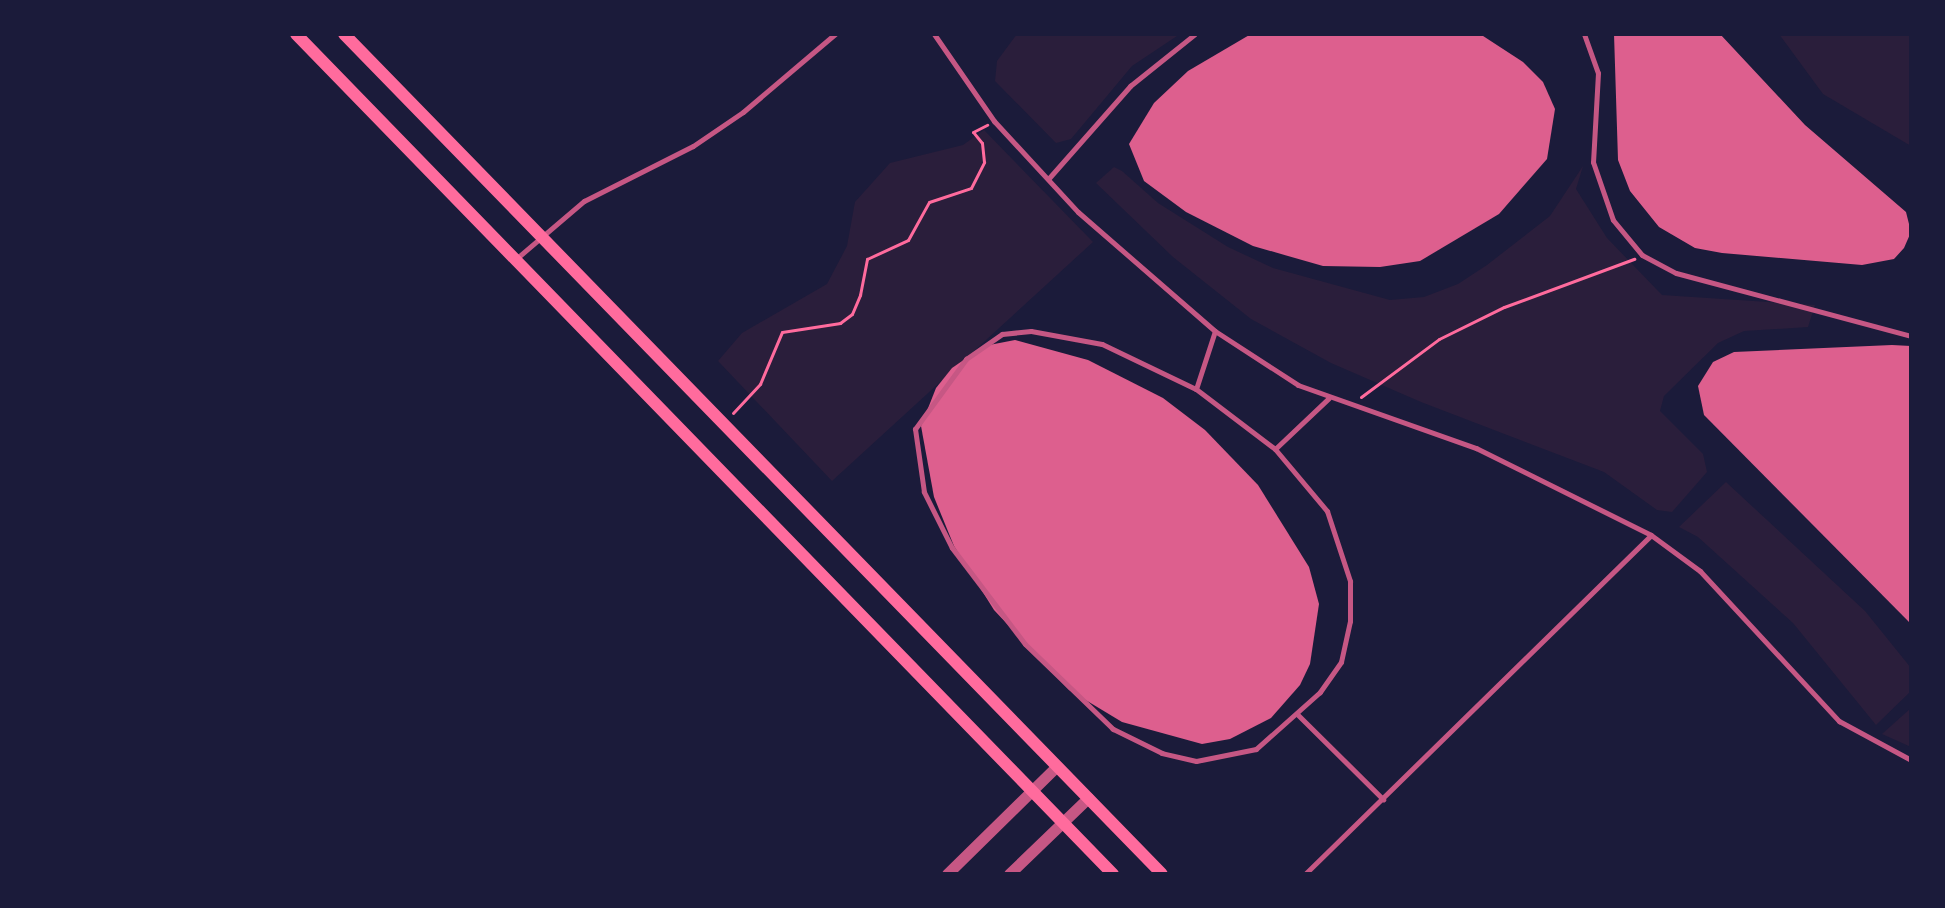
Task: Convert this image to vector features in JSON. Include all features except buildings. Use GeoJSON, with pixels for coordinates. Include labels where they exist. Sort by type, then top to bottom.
{"type":"FeatureCollection","features":[{"type":"Feature","properties":{"kind":"main road"},"geometry":{"type":"LineString","coordinates":[[296,34],[1113,874]]}},
{"type":"Feature","properties":{"kind":"main road"},"geometry":{"type":"LineString","coordinates":[[344,34],[1162,874]]}},
{"type":"Feature","properties":{"kind":"street"},"geometry":{"type":"LineString","coordinates":[[947,874],[1057,766]]}},
{"type":"Feature","properties":{"kind":"street"},"geometry":{"type":"LineString","coordinates":[[1009,874],[1088,798]]}},
{"type":"Feature","properties":{"kind":"lane"},"geometry":{"type":"LineString","coordinates":[[516,259],[541,234],[584,201],[693,146],[743,112],[835,34]]}},
{"type":"Feature","properties":{"kind":"lane"},"geometry":{"type":"LineString","coordinates":[[934,34],[994,121],[1125,257],[1215,331],[1298,385],[1476,448],[1651,535],[1700,571],[1839,721],[1911,760]]}},
{"type":"Feature","properties":{"kind":"lane"},"geometry":{"type":"LineString","coordinates":[[1049,178],[1130,86],[1195,34]]}},
{"type":"Feature","properties":{"kind":"lane"},"geometry":{"type":"LineString","coordinates":[[1584,34],[1598,73],[1593,162],[1613,220],[1642,255],[1676,273],[1911,336]]}},
{"type":"Feature","properties":{"kind":"lane"},"geometry":{"type":"LineString","coordinates":[[1031,331],[1102,344],[1196,389],[1275,449],[1327,511],[1350,581],[1350,621],[1341,662],[1298,715],[1256,749],[1196,761],[1162,753],[1113,729],[1025,644],[952,548],[924,492],[915,429],[966,359],[1002,334],[1031,331]]}},
{"type":"Feature","properties":{"kind":"lane"},"geometry":{"type":"LineString","coordinates":[[1196,389],[1215,331]]}},
{"type":"Feature","properties":{"kind":"lane"},"geometry":{"type":"LineString","coordinates":[[1275,449],[1329,398]]}},
{"type":"Feature","properties":{"kind":"lane"},"geometry":{"type":"LineString","coordinates":[[1305,874],[1651,535]]}},
{"type":"Feature","properties":{"kind":"lane"},"geometry":{"type":"LineString","coordinates":[[1298,715],[1383,799]]}},
{"type":"Feature","properties":{"kind":"path"},"geometry":{"type":"LineString","coordinates":[[722,424],[760,384],[782,332],[840,323],[852,314],[867,259],[908,240],[929,202],[971,188],[984,162],[982,143],[973,132],[994,121]]}},
{"type":"Feature","properties":{"kind":"path"},"geometry":{"type":"LineString","coordinates":[[1352,405],[1384,375],[1439,339],[1504,307],[1642,255]]}},
{"type":"Feature","properties":{"kind":"shaded area"},"geometry":{"type":"Polygon","coordinates":[[[1017,34],[1180,34],[1132,66],[1071,139],[1056,143],[995,81],[997,61],[1017,34]]]}},
{"type":"Feature","properties":{"kind":"shaded area"},"geometry":{"type":"Polygon","coordinates":[[[1779,34],[1911,34],[1911,146],[1823,94],[1779,34]]]}},
{"type":"Feature","properties":{"kind":"shaded area"},"geometry":{"type":"Polygon","coordinates":[[[984,130],[1093,242],[832,481],[718,361],[742,333],[827,284],[847,246],[855,202],[890,163],[963,145],[984,130]]]}},
{"type":"Feature","properties":{"kind":"shaded area"},"geometry":{"type":"Polygon","coordinates":[[[1583,166],[1576,189],[1607,238],[1662,295],[1815,305],[1808,327],[1744,331],[1718,343],[1664,396],[1660,411],[1703,454],[1707,472],[1672,512],[1657,510],[1604,472],[1421,402],[1331,363],[1251,319],[1173,257],[1096,183],[1114,167],[1158,203],[1228,247],[1273,268],[1390,300],[1424,297],[1458,284],[1487,265],[1550,216],[1583,166]]]}},
{"type":"Feature","properties":{"kind":"shaded area"},"geometry":{"type":"Polygon","coordinates":[[[1726,482],[1865,611],[1911,668],[1911,691],[1876,725],[1793,623],[1698,537],[1679,527],[1726,482]]]}},
{"type":"Feature","properties":{"kind":"shaded area"},"geometry":{"type":"Polygon","coordinates":[[[1911,708],[1911,747],[1882,734],[1911,708]]]}}]}
